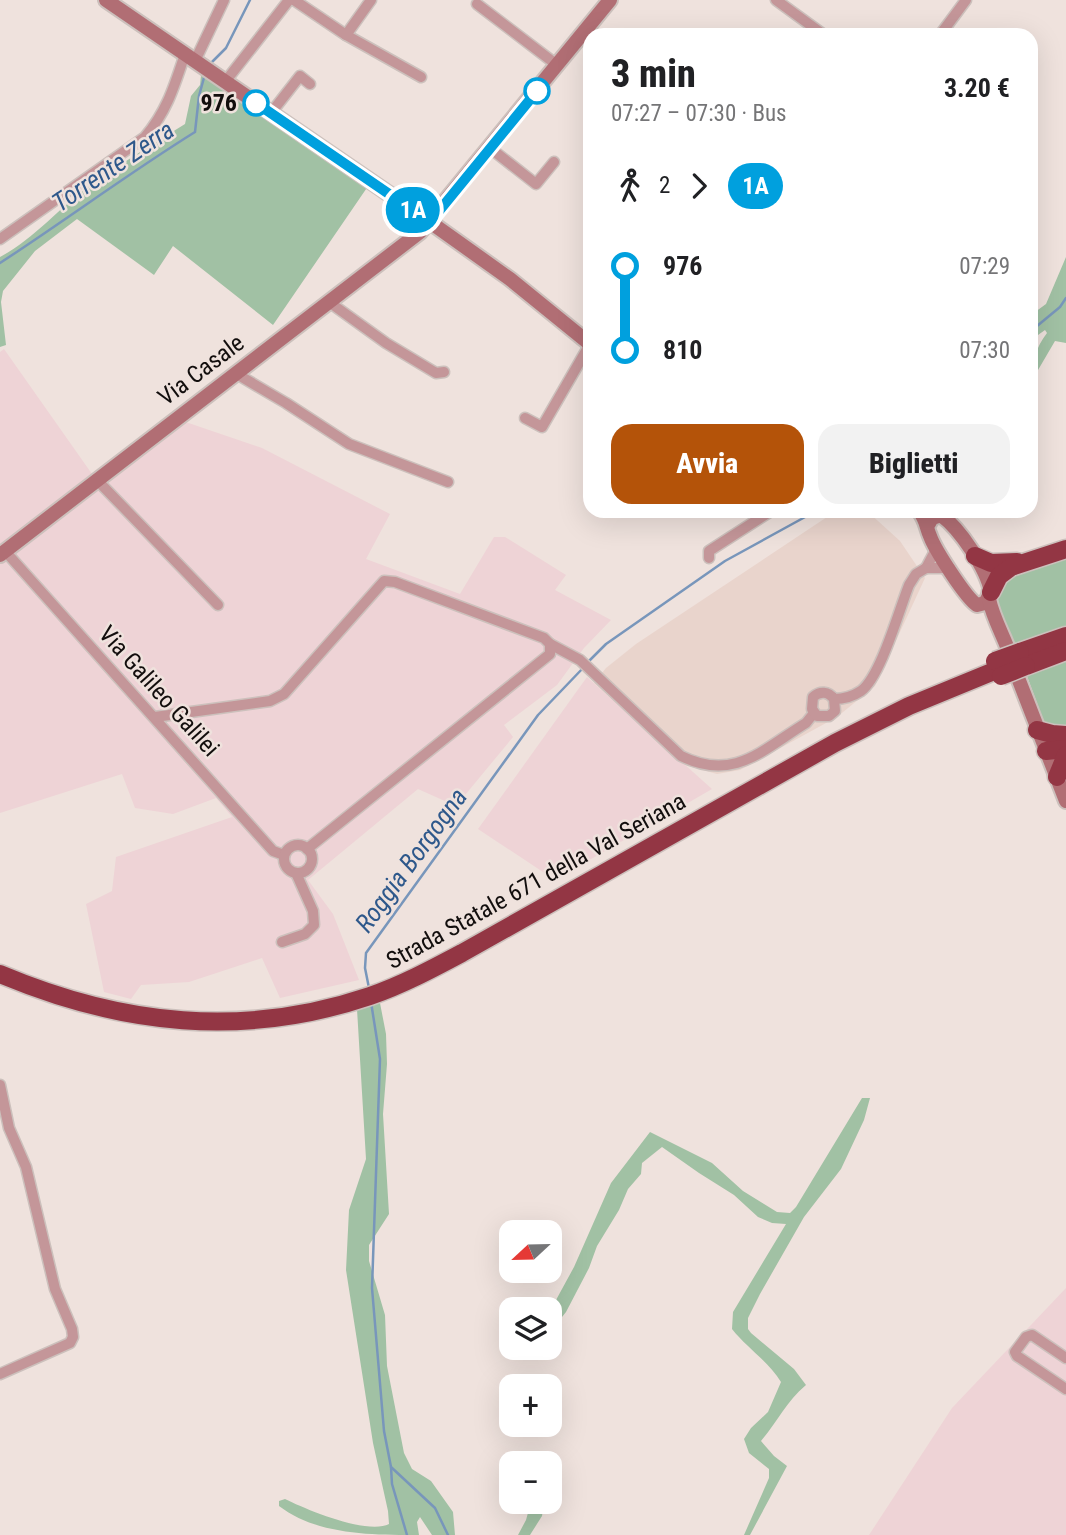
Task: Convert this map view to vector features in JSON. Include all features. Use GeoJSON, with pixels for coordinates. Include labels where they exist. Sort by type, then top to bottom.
{"type":"FeatureCollection","features":[{"type":"Feature","properties":{"kind":"highway"},"geometry":{"type":"LineString","coordinates":[[975,556],[991,562],[1024,561],[1066,549]]}},
{"type":"Feature","properties":{"kind":"highway"},"geometry":{"type":"LineString","coordinates":[[986,599],[999,576],[1024,561]]}},
{"type":"Feature","properties":{"kind":"highway"},"geometry":{"type":"LineString","coordinates":[[1011,664],[1066,636]]}},
{"type":"Feature","properties":{"kind":"highway","name":"Strada Statale 671 della Val Seriana"},"geometry":{"type":"LineString","coordinates":[[0,974],[38,990],[95,1007],[179,1020],[266,1018],[356,1000],[398,985],[484,941],[835,743],[931,696],[1066,644]]}},
{"type":"Feature","properties":{"kind":"highway"},"geometry":{"type":"LineString","coordinates":[[1011,664],[1066,651]]}},
{"type":"Feature","properties":{"kind":"highway"},"geometry":{"type":"LineString","coordinates":[[1037,730],[1066,736]]}},
{"type":"Feature","properties":{"kind":"highway"},"geometry":{"type":"LineString","coordinates":[[1045,751],[1066,736]]}},
{"type":"Feature","properties":{"kind":"highway"},"geometry":{"type":"LineString","coordinates":[[1045,751],[1066,749]]}},
{"type":"Feature","properties":{"kind":"highway"},"geometry":{"type":"LineString","coordinates":[[1057,777],[1066,755]]}},
{"type":"Feature","properties":{"kind":"street"},"geometry":{"type":"LineString","coordinates":[[106,0],[430,222],[510,279],[583,338]]}},
{"type":"Feature","properties":{"kind":"street"},"geometry":{"type":"LineString","coordinates":[[0,239],[145,137],[161,117],[175,86],[193,60],[224,0]]}},
{"type":"Feature","properties":{"kind":"street"},"geometry":{"type":"LineString","coordinates":[[219,78],[289,0]]}},
{"type":"Feature","properties":{"kind":"street"},"geometry":{"type":"LineString","coordinates":[[295,0],[346,35],[421,77]]}},
{"type":"Feature","properties":{"kind":"street"},"geometry":{"type":"LineString","coordinates":[[346,35],[371,0]]}},
{"type":"Feature","properties":{"kind":"street","name":"Via Casale"},"geometry":{"type":"LineString","coordinates":[[586,28],[610,0]]}},
{"type":"Feature","properties":{"kind":"street"},"geometry":{"type":"LineString","coordinates":[[776,0],[814,28]]}},
{"type":"Feature","properties":{"kind":"street"},"geometry":{"type":"LineString","coordinates":[[945,28],[966,0]]}},
{"type":"Feature","properties":{"kind":"street"},"geometry":{"type":"LineString","coordinates":[[477,4],[557,65]]}},
{"type":"Feature","properties":{"kind":"street","name":"Via Casale"},"geometry":{"type":"LineString","coordinates":[[3,553],[430,222],[583,32]]}},
{"type":"Feature","properties":{"kind":"street"},"geometry":{"type":"LineString","coordinates":[[271,113],[300,76],[310,84]]}},
{"type":"Feature","properties":{"kind":"street"},"geometry":{"type":"LineString","coordinates":[[490,148],[536,184],[554,162]]}},
{"type":"Feature","properties":{"kind":"street"},"geometry":{"type":"LineString","coordinates":[[329,302],[396,349],[436,373],[444,372]]}},
{"type":"Feature","properties":{"kind":"street"},"geometry":{"type":"LineString","coordinates":[[525,418],[542,428],[583,356]]}},
{"type":"Feature","properties":{"kind":"street"},"geometry":{"type":"LineString","coordinates":[[235,373],[349,444],[448,482]]}},
{"type":"Feature","properties":{"kind":"street"},"geometry":{"type":"LineString","coordinates":[[96,479],[218,605]]}},
{"type":"Feature","properties":{"kind":"street"},"geometry":{"type":"LineString","coordinates":[[709,558],[709,551],[760,518]]}},
{"type":"Feature","properties":{"kind":"street"},"geometry":{"type":"LineString","coordinates":[[834,699],[852,696],[871,679],[909,584],[916,574],[926,568],[934,553],[934,518]]}},
{"type":"Feature","properties":{"kind":"street"},"geometry":{"type":"LineString","coordinates":[[937,518],[950,523],[975,556],[988,580],[986,599],[1009,646],[1011,664],[1066,801]]}},
{"type":"Feature","properties":{"kind":"street"},"geometry":{"type":"LineString","coordinates":[[933,543],[971,600],[986,599]]}},
{"type":"Feature","properties":{"kind":"street","name":"Via Galileo Galilei"},"geometry":{"type":"LineString","coordinates":[[3,553],[155,717],[273,851],[284,855]]}},
{"type":"Feature","properties":{"kind":"street"},"geometry":{"type":"LineString","coordinates":[[926,568],[950,568]]}},
{"type":"Feature","properties":{"kind":"street"},"geometry":{"type":"LineString","coordinates":[[155,717],[270,701],[284,694],[384,581],[390,580],[544,638],[580,660],[681,756],[698,764],[720,767],[740,764],[806,723],[814,713]]}},
{"type":"Feature","properties":{"kind":"street"},"geometry":{"type":"LineString","coordinates":[[307,849],[551,654],[550,644]]}},
{"type":"Feature","properties":{"kind":"street"},"geometry":{"type":"LineString","coordinates":[[828,693],[834,699],[836,707],[832,714],[821,717],[814,713],[811,701],[816,695],[828,693]]}},
{"type":"Feature","properties":{"kind":"street"},"geometry":{"type":"LineString","coordinates":[[282,942],[305,934],[314,925],[313,911],[296,873],[286,867],[284,855],[299,845],[307,849],[312,859],[304,872],[296,873]]}},
{"type":"Feature","properties":{"kind":"street"},"geometry":{"type":"LineString","coordinates":[[0,1085],[9,1128],[26,1167],[52,1277],[73,1336],[70,1343],[0,1374]]}},
{"type":"Feature","properties":{"kind":"street"},"geometry":{"type":"LineString","coordinates":[[1066,1358],[1032,1335],[1015,1350],[1017,1356],[1066,1389]]}},
{"type":"Feature","properties":{"kind":"shaded area"},"geometry":{"type":"Polygon","coordinates":[[[4,349],[92,474],[171,417],[262,448],[390,514],[366,559],[460,594],[494,537],[505,537],[566,575],[555,590],[611,620],[584,648],[557,685],[504,725],[513,737],[456,806],[418,789],[308,880],[333,914],[359,980],[280,998],[262,958],[189,982],[141,985],[131,999],[104,992],[86,904],[112,891],[116,857],[232,817],[216,798],[173,814],[135,808],[122,774],[0,813],[0,352],[4,349]]]}},
{"type":"Feature","properties":{"kind":"shaded area"},"geometry":{"type":"Polygon","coordinates":[[[825,518],[875,518],[900,541],[925,578],[875,686],[837,717],[740,770],[717,774],[685,765],[594,683],[606,668],[636,644],[825,518]]]}},
{"type":"Feature","properties":{"kind":"shaded area"},"geometry":{"type":"Polygon","coordinates":[[[587,677],[712,789],[555,880],[478,829],[587,677]]]}},
{"type":"Feature","properties":{"kind":"shaded area"},"geometry":{"type":"Polygon","coordinates":[[[1066,1288],[1066,1535],[869,1535],[952,1408],[1066,1288]]]}},
{"type":"Feature","properties":{"kind":"green space"},"geometry":{"type":"Polygon","coordinates":[[[203,56],[375,176],[273,325],[173,246],[154,275],[77,219],[35,251],[3,291],[1,302],[6,345],[0,347],[0,257],[24,242],[89,186],[185,124],[191,96],[200,85],[203,56]]]}},
{"type":"Feature","properties":{"kind":"green space"},"geometry":{"type":"Polygon","coordinates":[[[1066,257],[1066,343],[1055,341],[1038,370],[1038,349],[1047,333],[1045,330],[1038,335],[1038,310],[1046,304],[1066,257]]]}},
{"type":"Feature","properties":{"kind":"green space"},"geometry":{"type":"Polygon","coordinates":[[[1066,554],[1066,628],[1012,648],[994,597],[1002,577],[1066,554]]]}},
{"type":"Feature","properties":{"kind":"green space"},"geometry":{"type":"Polygon","coordinates":[[[1066,655],[1066,733],[1051,730],[1044,722],[1025,671],[1066,655]]]}},
{"type":"Feature","properties":{"kind":"green space"},"geometry":{"type":"Polygon","coordinates":[[[380,1003],[386,1034],[387,1064],[383,1114],[389,1214],[369,1245],[369,1261],[385,1315],[387,1366],[404,1453],[412,1469],[431,1481],[453,1512],[455,1535],[432,1535],[420,1517],[417,1522],[419,1535],[345,1531],[310,1523],[279,1506],[279,1501],[285,1499],[322,1515],[353,1524],[379,1527],[389,1524],[373,1443],[346,1270],[349,1210],[366,1159],[357,1009],[380,1003]]]}},
{"type":"Feature","properties":{"kind":"green space"},"geometry":{"type":"Polygon","coordinates":[[[862,1098],[870,1098],[864,1120],[841,1169],[804,1217],[748,1318],[748,1329],[751,1333],[794,1369],[806,1385],[761,1441],[787,1466],[750,1535],[744,1535],[769,1478],[769,1469],[749,1453],[744,1439],[768,1412],[781,1382],[732,1329],[733,1312],[786,1224],[772,1223],[758,1217],[734,1195],[662,1147],[642,1163],[641,1174],[628,1189],[562,1317],[562,1297],[558,1297],[574,1267],[611,1183],[650,1132],[712,1163],[743,1191],[777,1212],[790,1213],[862,1098]]]}},
{"type":"Feature","properties":{"kind":"green space"},"geometry":{"type":"Polygon","coordinates":[[[528,1514],[542,1514],[530,1535],[518,1535],[528,1514]]]}},
{"type":"Feature","properties":{"kind":"waterway","name":"Torrente Zerra"},"geometry":{"type":"LineString","coordinates":[[209,65],[226,48],[250,0]]}},
{"type":"Feature","properties":{"kind":"waterway","name":"Torrente Zerra"},"geometry":{"type":"LineString","coordinates":[[0,263],[195,132],[199,96],[205,74]]}},
{"type":"Feature","properties":{"kind":"waterway","name":"Roggia Borgogna"},"geometry":{"type":"LineString","coordinates":[[1038,325],[1060,307],[1066,298]]}},
{"type":"Feature","properties":{"kind":"waterway","name":"Roggia Borgogna"},"geometry":{"type":"LineString","coordinates":[[588,662],[606,644],[725,561],[803,518]]}},
{"type":"Feature","properties":{"kind":"waterway","name":"Roggia Borgogna"},"geometry":{"type":"LineString","coordinates":[[369,988],[365,968],[366,953],[538,715],[584,667]]}},
{"type":"Feature","properties":{"kind":"waterway","name":"Roggia Borgogna"},"geometry":{"type":"LineString","coordinates":[[371,1002],[380,1059],[372,1288],[384,1431],[391,1467],[435,1508],[448,1535]]}},
{"type":"Feature","properties":{"kind":"waterway"},"geometry":{"type":"LineString","coordinates":[[391,1467],[392,1484],[407,1535]]}},
{"type":"Feature","properties":{"kind":"bus line","name":"1A"},"geometry":{"type":"LineString","coordinates":[[256,103],[430,222],[537,91]]}},
{"type":"Feature","properties":{"kind":"place","name":"976"},"geometry":{"type":"Point","coordinates":[256,103]}}]}
